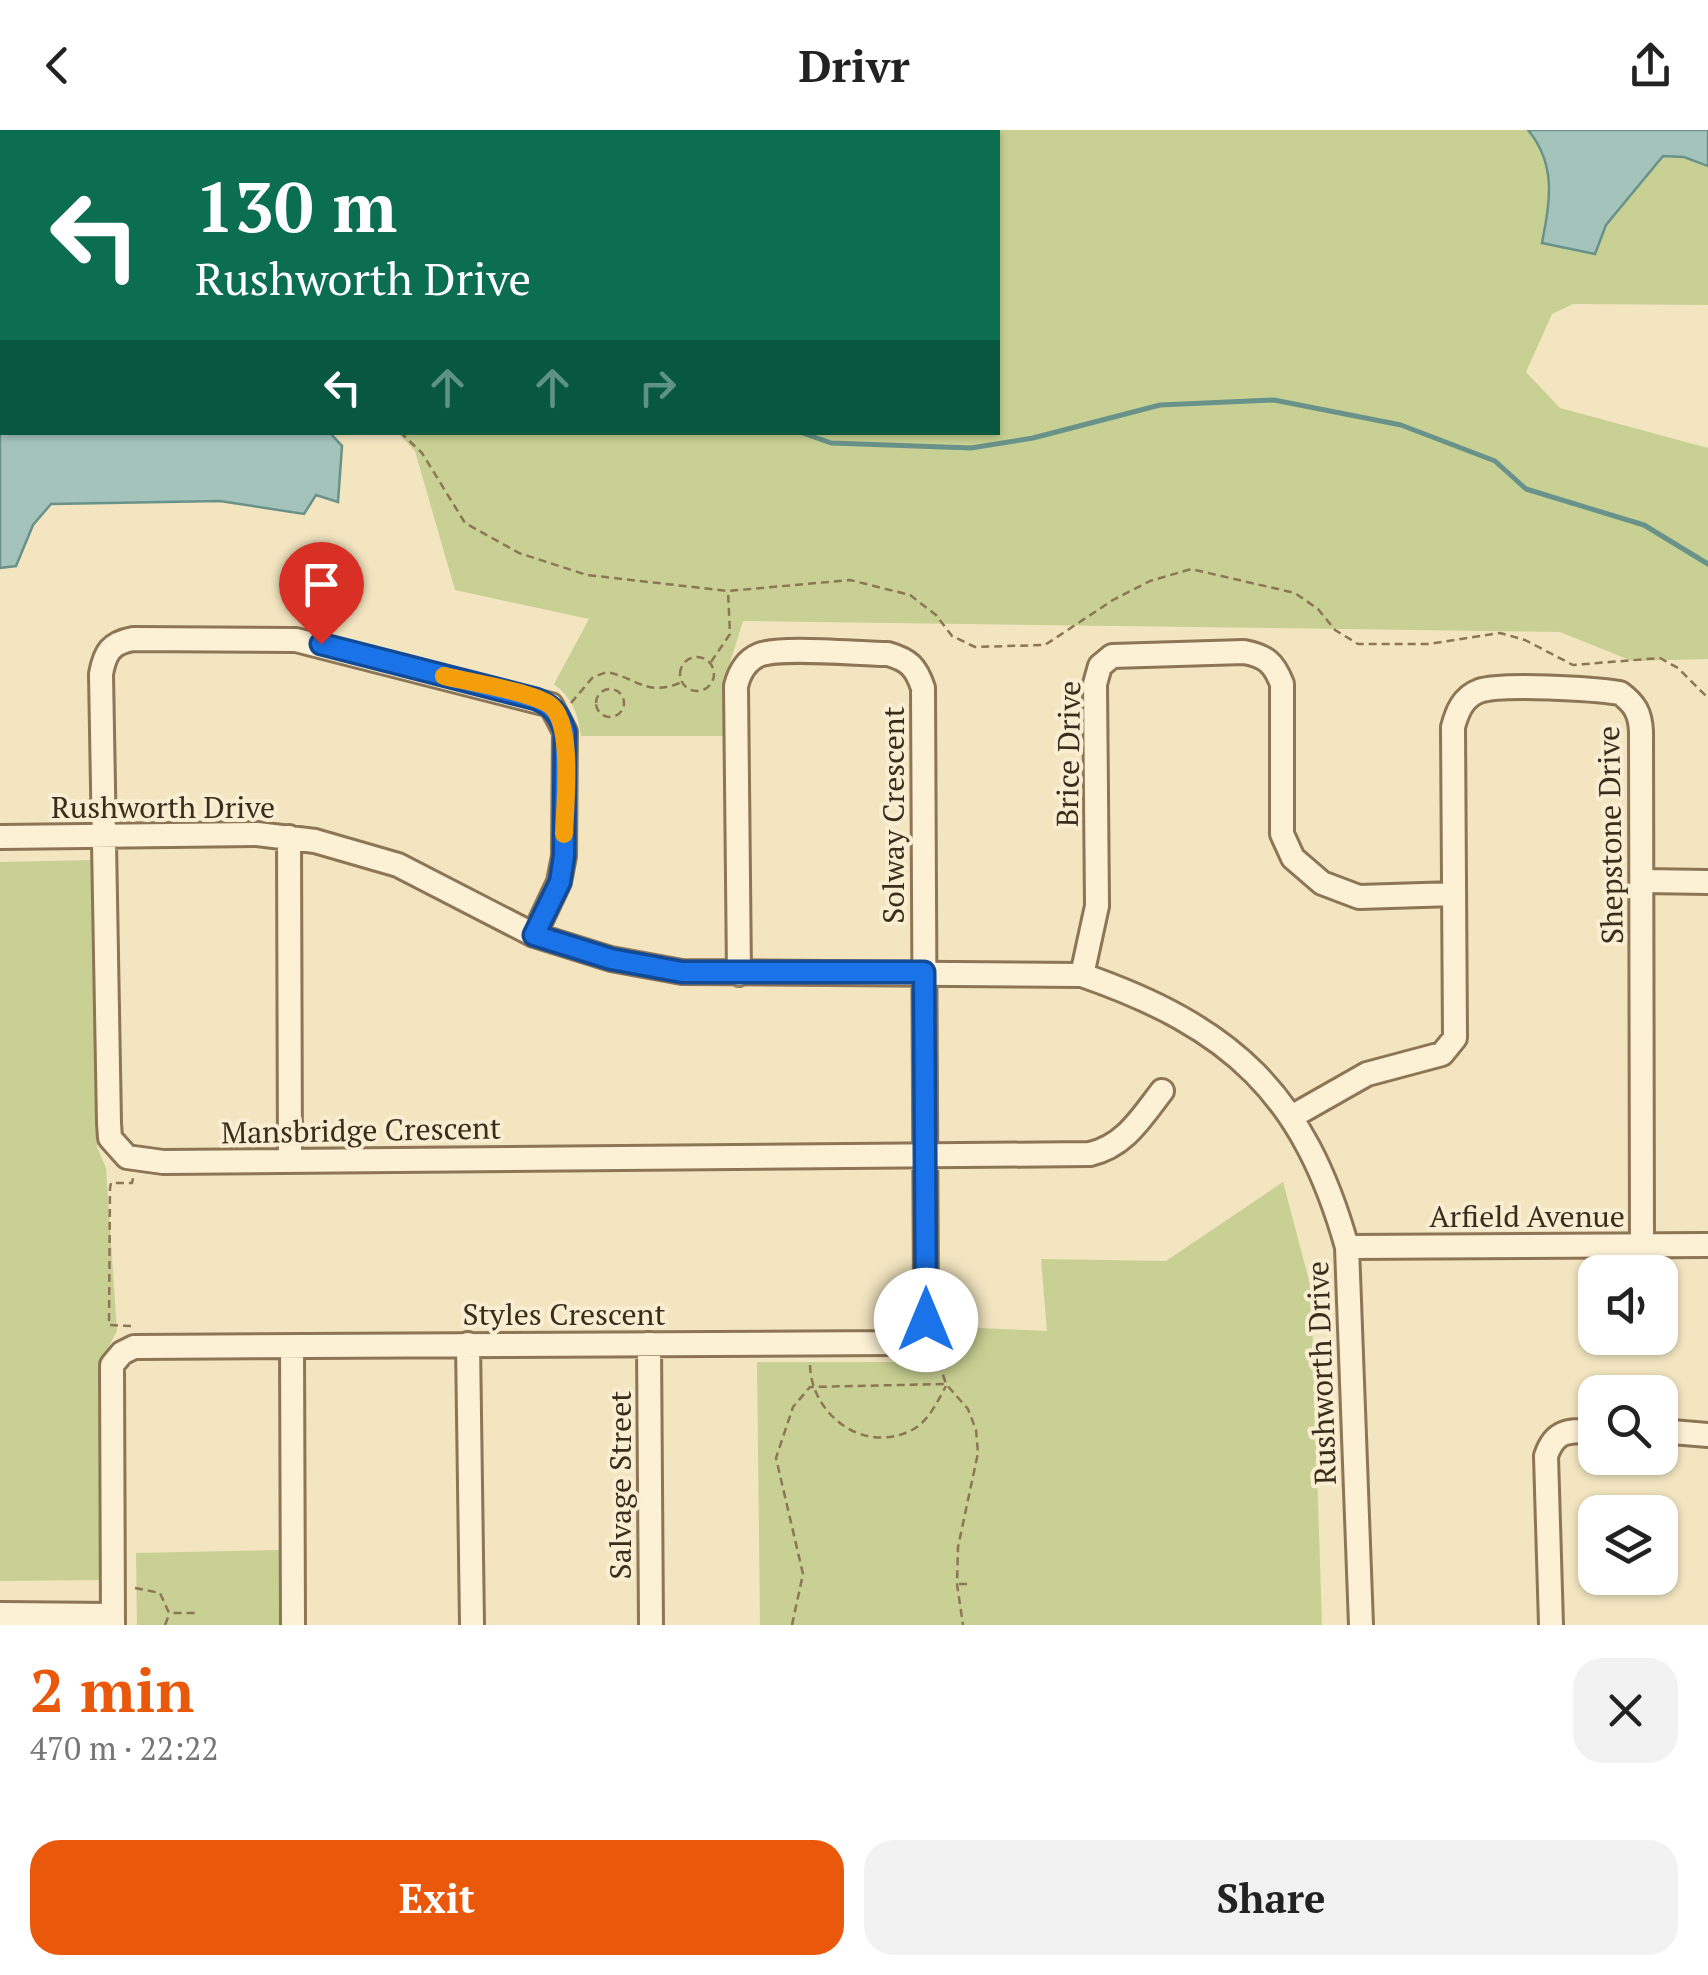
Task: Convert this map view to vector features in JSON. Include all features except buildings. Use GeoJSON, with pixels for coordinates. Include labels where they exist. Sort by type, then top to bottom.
{"type":"FeatureCollection","features":[{"type":"Feature","properties":{"kind":"street"},"geometry":{"type":"LineString","coordinates":[[106,836],[101,674],[105,654],[117,642],[269,638],[321,644],[536,699],[551,705],[560,716],[565,732],[564,856],[560,882],[534,935]]}},
{"type":"Feature","properties":{"kind":"street","name":"Brice Drive"},"geometry":{"type":"LineString","coordinates":[[1082,975],[1097,906],[1095,684],[1100,666],[1112,656],[1244,652],[1264,655],[1276,668],[1282,684],[1282,834],[1293,858],[1322,882],[1359,897],[1454,894]]}},
{"type":"Feature","properties":{"kind":"street","name":"Solway Crescent"},"geometry":{"type":"LineString","coordinates":[[739,974],[736,686],[749,662],[770,653],[888,654],[906,659],[917,670],[922,688],[924,972]]}},
{"type":"Feature","properties":{"kind":"street","name":"Shepstone Drive"},"geometry":{"type":"LineString","coordinates":[[1293,1116],[1368,1074],[1442,1054],[1450,1048],[1456,1021],[1453,727],[1466,698],[1489,689],[1620,693],[1634,704],[1641,731],[1642,1246]]}},
{"type":"Feature","properties":{"kind":"street","name":"Mansbridge Crescent"},"geometry":{"type":"LineString","coordinates":[[106,836],[109,1123],[116,1148],[141,1162],[1090,1154],[1108,1150],[1130,1132],[1162,1090]]}},
{"type":"Feature","properties":{"kind":"street","name":"Rushworth Drive"},"geometry":{"type":"LineString","coordinates":[[0,837],[289,837],[350,848],[398,865],[534,935],[636,964],[682,972],[739,974],[1082,975],[1199,1026],[1254,1072],[1293,1116],[1332,1197],[1347,1247],[1361,1625]]}},
{"type":"Feature","properties":{"kind":"street"},"geometry":{"type":"LineString","coordinates":[[289,837],[290,1160]]}},
{"type":"Feature","properties":{"kind":"street"},"geometry":{"type":"LineString","coordinates":[[1644,882],[1708,882]]}},
{"type":"Feature","properties":{"kind":"street","name":"Styles Crescent"},"geometry":{"type":"LineString","coordinates":[[113,1620],[112,1365],[134,1347],[894,1343],[910,1338],[926,1320],[924,972]]}},
{"type":"Feature","properties":{"kind":"street","name":"Arfield Avenue"},"geometry":{"type":"LineString","coordinates":[[1347,1247],[1708,1246]]}},
{"type":"Feature","properties":{"kind":"street"},"geometry":{"type":"LineString","coordinates":[[468,1344],[472,1625]]}},
{"type":"Feature","properties":{"kind":"street","name":"Salvage Street"},"geometry":{"type":"LineString","coordinates":[[649,1344],[650,1625]]}},
{"type":"Feature","properties":{"kind":"street"},"geometry":{"type":"LineString","coordinates":[[292,1347],[293,1625]]}},
{"type":"Feature","properties":{"kind":"street"},"geometry":{"type":"LineString","coordinates":[[1551,1625],[1546,1456],[1551,1440],[1563,1431],[1578,1431]]}},
{"type":"Feature","properties":{"kind":"street"},"geometry":{"type":"LineString","coordinates":[[1678,1432],[1708,1435]]}},
{"type":"Feature","properties":{"kind":"street"},"geometry":{"type":"LineString","coordinates":[[0,1614],[113,1620]]}},
{"type":"Feature","properties":{"kind":"path"},"geometry":{"type":"LineString","coordinates":[[403,435],[422,453],[465,523],[519,552],[603,578],[728,591],[850,580],[910,596],[936,615],[952,636],[975,647],[1044,644],[1113,600],[1150,582],[1191,569],[1295,593],[1318,609],[1335,630],[1358,644],[1429,644],[1500,634],[1525,640],[1573,665],[1660,658],[1678,668],[1708,698]]}},
{"type":"Feature","properties":{"kind":"path"},"geometry":{"type":"LineString","coordinates":[[682,682],[694,690],[708,686],[713,677],[710,663],[730,634],[728,591]]}},
{"type":"Feature","properties":{"kind":"path"},"geometry":{"type":"LineString","coordinates":[[682,682],[682,666],[690,658],[710,663]]}},
{"type":"Feature","properties":{"kind":"path"},"geometry":{"type":"LineString","coordinates":[[570,703],[593,677],[607,672],[651,689],[682,682]]}},
{"type":"Feature","properties":{"kind":"path"},"geometry":{"type":"LineString","coordinates":[[607,688],[622,693],[624,704],[616,717],[599,714],[595,705],[598,695],[607,688]]}},
{"type":"Feature","properties":{"kind":"path"},"geometry":{"type":"LineString","coordinates":[[131,1326],[109,1325],[110,1183],[132,1183],[133,1176]]}},
{"type":"Feature","properties":{"kind":"path"},"geometry":{"type":"LineString","coordinates":[[934,1350],[946,1384],[968,1409],[976,1430],[978,1453],[958,1547],[956,1584],[963,1625]]}},
{"type":"Feature","properties":{"kind":"path"},"geometry":{"type":"LineString","coordinates":[[792,1625],[803,1574],[776,1458],[793,1408],[810,1387],[810,1364]]}},
{"type":"Feature","properties":{"kind":"path"},"geometry":{"type":"LineString","coordinates":[[810,1387],[946,1384]]}},
{"type":"Feature","properties":{"kind":"path"},"geometry":{"type":"LineString","coordinates":[[810,1387],[840,1424],[861,1435],[887,1437],[912,1430],[929,1416],[946,1384]]}},
{"type":"Feature","properties":{"kind":"path"},"geometry":{"type":"LineString","coordinates":[[956,1584],[972,1584]]}},
{"type":"Feature","properties":{"kind":"path"},"geometry":{"type":"LineString","coordinates":[[134,1588],[160,1594],[169,1613],[165,1625]]}},
{"type":"Feature","properties":{"kind":"path"},"geometry":{"type":"LineString","coordinates":[[169,1613],[199,1613]]}},
{"type":"Feature","properties":{"kind":"green space"},"geometry":{"type":"Polygon","coordinates":[[[1000,130],[1528,130],[1544,157],[1549,184],[1542,243],[1606,225],[1663,156],[1684,157],[1708,166],[1708,305],[1573,304],[1552,314],[1526,372],[1560,408],[1708,448],[1708,659],[1632,661],[1560,632],[743,621],[727,672],[725,736],[581,736],[573,707],[554,684],[589,619],[455,590],[415,451],[400,435],[1000,435],[1000,130]]]}},
{"type":"Feature","properties":{"kind":"green space"},"geometry":{"type":"Polygon","coordinates":[[[92,860],[97,1147],[106,1168],[117,1331],[108,1348],[102,1580],[0,1581],[0,862],[92,860]]]}},
{"type":"Feature","properties":{"kind":"green space"},"geometry":{"type":"Polygon","coordinates":[[[1283,1182],[1311,1288],[1322,1625],[760,1625],[757,1362],[896,1362],[917,1366],[943,1349],[960,1327],[1047,1331],[1041,1259],[1166,1261],[1283,1182]]]}},
{"type":"Feature","properties":{"kind":"green space"},"geometry":{"type":"Polygon","coordinates":[[[280,1550],[281,1625],[137,1625],[136,1553],[280,1550]]]}},
{"type":"Feature","properties":{"kind":"water"},"geometry":{"type":"Polygon","coordinates":[[[1528,130],[1708,130],[1708,166],[1684,157],[1663,156],[1606,225],[1595,254],[1542,243],[1549,184],[1544,157],[1528,130]]]}},
{"type":"Feature","properties":{"kind":"water"},"geometry":{"type":"Polygon","coordinates":[[[0,435],[332,435],[342,446],[338,502],[316,495],[304,514],[220,501],[51,504],[33,525],[16,566],[0,568],[0,435]]]}},
{"type":"Feature","properties":{"kind":"waterway"},"geometry":{"type":"LineString","coordinates":[[808,435],[831,443],[971,448],[1033,438],[1160,405],[1274,400],[1401,425],[1495,461],[1526,489],[1644,525],[1708,564]]}},
{"type":"Feature","properties":{"kind":"slow traffic"},"geometry":{"type":"LineString","coordinates":[[444,676],[536,699],[551,705],[558,714],[565,732],[564,834]]}},
{"type":"Feature","properties":{"kind":"route"},"geometry":{"type":"LineString","coordinates":[[321,644],[536,699],[551,705],[560,716],[565,732],[564,856],[560,882],[534,935],[611,959],[682,972],[924,972],[926,1320]]}}]}
